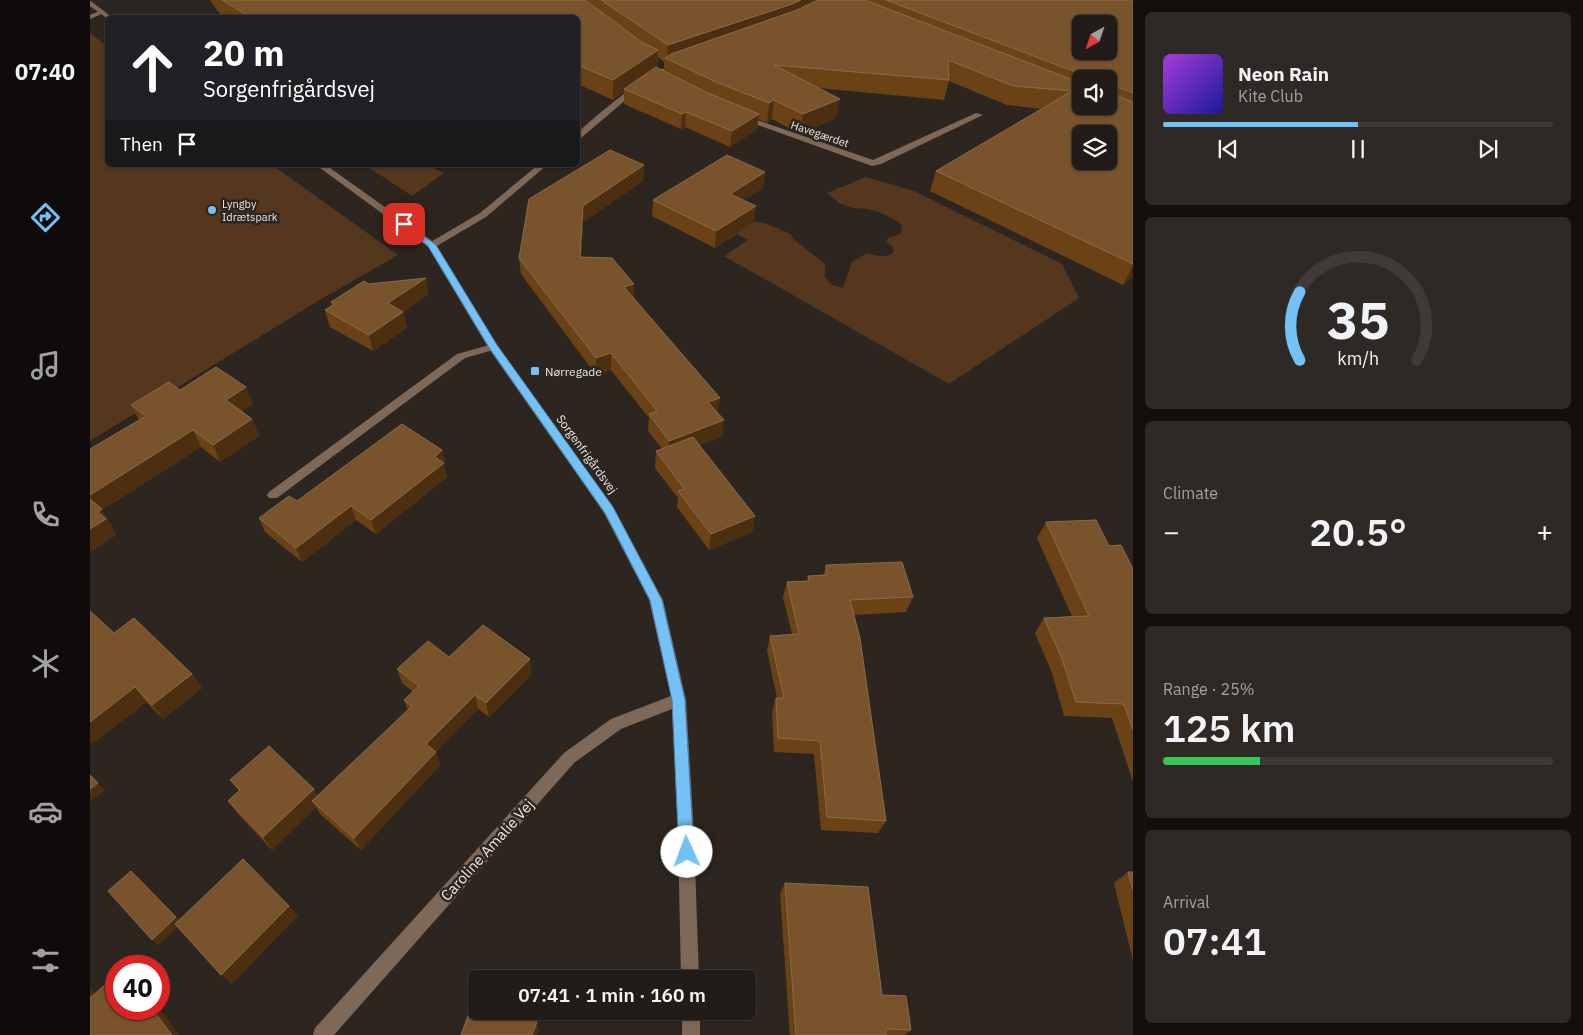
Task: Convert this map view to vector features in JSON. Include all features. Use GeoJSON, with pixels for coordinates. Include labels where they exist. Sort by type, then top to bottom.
{"type":"FeatureCollection","features":[{"type":"Feature","properties":{"kind":"street"},"geometry":{"type":"LineString","coordinates":[[90,3],[106,15]]}},
{"type":"Feature","properties":{"kind":"street"},"geometry":{"type":"LineString","coordinates":[[90,17],[102,12]]}},
{"type":"Feature","properties":{"kind":"street"},"geometry":{"type":"LineString","coordinates":[[580,134],[617,103],[658,79],[663,67],[687,62]]}},
{"type":"Feature","properties":{"kind":"street","name":"Havegærdet"},"geometry":{"type":"LineString","coordinates":[[736,116],[872,163],[878,162],[979,115]]}},
{"type":"Feature","properties":{"kind":"street","name":"Sorgenfrigårdsvej"},"geometry":{"type":"LineString","coordinates":[[323,167],[432,245],[493,347],[609,510],[656,600],[679,700],[686,834],[690,970]]}},
{"type":"Feature","properties":{"kind":"street"},"geometry":{"type":"LineString","coordinates":[[432,245],[483,215],[540,167]]}},
{"type":"Feature","properties":{"kind":"street"},"geometry":{"type":"LineString","coordinates":[[273,495],[461,356],[493,347]]}},
{"type":"Feature","properties":{"kind":"street","name":"Caroline Amalie Vej"},"geometry":{"type":"LineString","coordinates":[[322,1035],[569,758],[616,724],[679,700]]}},
{"type":"Feature","properties":{"kind":"street"},"geometry":{"type":"LineString","coordinates":[[691,1020],[691,1035]]}},
{"type":"Feature","properties":{"kind":"shaded area","name":"Lyngby Idrætspark"},"geometry":{"type":"Polygon","coordinates":[[[90,33],[105,44],[105,167],[275,167],[398,255],[318,301],[90,441],[90,33]]]}},
{"type":"Feature","properties":{"kind":"shaded area"},"geometry":{"type":"Polygon","coordinates":[[[368,167],[431,167],[444,173],[412,196],[368,167]]]}},
{"type":"Feature","properties":{"kind":"shaded area"},"geometry":{"type":"Polygon","coordinates":[[[866,177],[914,191],[1062,264],[1079,298],[949,384],[724,256],[748,240],[737,234],[728,240],[723,237],[754,222],[765,223],[791,234],[792,238],[825,264],[825,277],[832,285],[843,288],[852,262],[867,253],[888,256],[894,252],[893,247],[886,242],[888,238],[902,233],[901,224],[886,215],[869,209],[853,208],[839,203],[827,193],[866,177]]]}},
{"type":"Feature","properties":{"kind":"building"},"geometry":{"type":"Polygon","coordinates":[[[222,0],[585,0],[643,43],[658,50],[613,80],[580,66],[580,15],[247,15],[222,0]]]}},
{"type":"Feature","properties":{"kind":"building"},"geometry":{"type":"Polygon","coordinates":[[[601,0],[801,0],[668,45],[601,0]]]}},
{"type":"Feature","properties":{"kind":"building"},"geometry":{"type":"Polygon","coordinates":[[[818,0],[865,0],[1072,80],[1072,91],[1013,86],[948,60],[949,80],[774,65],[840,99],[803,114],[774,100],[769,103],[716,82],[665,58],[671,54],[797,10],[818,0]]]}},
{"type":"Feature","properties":{"kind":"building"},"geometry":{"type":"Polygon","coordinates":[[[886,0],[1133,0],[1133,93],[1117,87],[1117,70],[1072,71],[886,0]]]}},
{"type":"Feature","properties":{"kind":"building"},"geometry":{"type":"Polygon","coordinates":[[[656,67],[708,93],[759,114],[732,131],[686,112],[682,114],[624,89],[656,67]]]}},
{"type":"Feature","properties":{"kind":"building"},"geometry":{"type":"Polygon","coordinates":[[[1072,91],[1072,115],[1117,115],[1117,95],[1133,102],[1133,264],[936,171],[1072,91]]]}},
{"type":"Feature","properties":{"kind":"building"},"geometry":{"type":"Polygon","coordinates":[[[610,150],[644,165],[583,206],[580,257],[612,258],[634,284],[624,287],[720,398],[708,402],[724,420],[669,441],[649,414],[657,411],[611,353],[596,358],[519,258],[529,199],[610,150]]]}},
{"type":"Feature","properties":{"kind":"building"},"geometry":{"type":"Polygon","coordinates":[[[727,155],[765,172],[730,194],[756,206],[716,231],[653,200],[727,155]]]}},
{"type":"Feature","properties":{"kind":"building"},"geometry":{"type":"Polygon","coordinates":[[[426,278],[388,303],[403,312],[369,335],[325,310],[335,304],[331,302],[364,281],[369,284],[426,278]]]}},
{"type":"Feature","properties":{"kind":"building"},"geometry":{"type":"Polygon","coordinates":[[[216,367],[246,387],[226,400],[252,419],[213,445],[193,430],[90,495],[90,449],[146,416],[131,405],[169,382],[180,390],[216,367]]]}},
{"type":"Feature","properties":{"kind":"building"},"geometry":{"type":"Polygon","coordinates":[[[402,424],[442,450],[435,457],[444,463],[371,520],[351,506],[296,548],[259,518],[289,496],[297,501],[402,424]]]}},
{"type":"Feature","properties":{"kind":"building"},"geometry":{"type":"Polygon","coordinates":[[[693,437],[755,516],[711,534],[678,491],[684,489],[656,451],[693,437]]]}},
{"type":"Feature","properties":{"kind":"building"},"geometry":{"type":"Polygon","coordinates":[[[90,499],[102,509],[98,512],[106,519],[90,529],[90,499]]]}},
{"type":"Feature","properties":{"kind":"building"},"geometry":{"type":"Polygon","coordinates":[[[1096,520],[1109,546],[1121,545],[1133,569],[1133,730],[1124,704],[1076,702],[1062,659],[1044,618],[1089,616],[1046,522],[1096,520]]]}},
{"type":"Feature","properties":{"kind":"building"},"geometry":{"type":"Polygon","coordinates":[[[902,562],[913,597],[850,600],[860,638],[886,821],[827,817],[820,741],[778,738],[776,698],[784,698],[770,636],[799,634],[787,582],[809,581],[808,576],[827,575],[826,565],[902,562]]]}},
{"type":"Feature","properties":{"kind":"building"},"geometry":{"type":"Polygon","coordinates":[[[90,611],[114,633],[134,618],[192,674],[152,705],[135,687],[90,722],[90,611]]]}},
{"type":"Feature","properties":{"kind":"building"},"geometry":{"type":"Polygon","coordinates":[[[483,625],[530,659],[486,703],[475,695],[426,744],[436,752],[354,838],[312,801],[412,706],[404,700],[419,686],[397,669],[428,641],[449,657],[483,625]]]}},
{"type":"Feature","properties":{"kind":"building"},"geometry":{"type":"Polygon","coordinates":[[[269,746],[314,789],[263,837],[228,801],[240,790],[230,780],[269,746]]]}},
{"type":"Feature","properties":{"kind":"building"},"geometry":{"type":"Polygon","coordinates":[[[90,775],[98,783],[90,789],[90,775]]]}},
{"type":"Feature","properties":{"kind":"building"},"geometry":{"type":"Polygon","coordinates":[[[243,859],[289,906],[221,975],[175,924],[243,859]]]}},
{"type":"Feature","properties":{"kind":"building"},"geometry":{"type":"Polygon","coordinates":[[[131,871],[176,917],[152,940],[108,891],[131,871]]]}},
{"type":"Feature","properties":{"kind":"building"},"geometry":{"type":"Polygon","coordinates":[[[1128,872],[1133,872],[1133,890],[1128,872]]]}},
{"type":"Feature","properties":{"kind":"building"},"geometry":{"type":"Polygon","coordinates":[[[785,883],[868,887],[882,995],[906,996],[911,1030],[886,1029],[886,1035],[796,1035],[785,883]]]}},
{"type":"Feature","properties":{"kind":"building"},"geometry":{"type":"Polygon","coordinates":[[[105,985],[105,1020],[160,1020],[172,1035],[90,1035],[90,998],[105,985]]]}},
{"type":"Feature","properties":{"kind":"building"},"geometry":{"type":"Polygon","coordinates":[[[468,1016],[468,1020],[532,1020],[537,1022],[532,1035],[461,1035],[468,1016]]]}},
{"type":"Feature","properties":{"kind":"place","name":"Lyngby Idrætspark"},"geometry":{"type":"Point","coordinates":[212,210]}},
{"type":"Feature","properties":{"kind":"place","name":"Nørregade"},"geometry":{"type":"Point","coordinates":[535,371]}},
{"type":"Feature","properties":{"kind":"route"},"geometry":{"type":"LineString","coordinates":[[404,224],[432,245],[493,347],[609,510],[656,600],[679,700],[687,852]]}}]}
